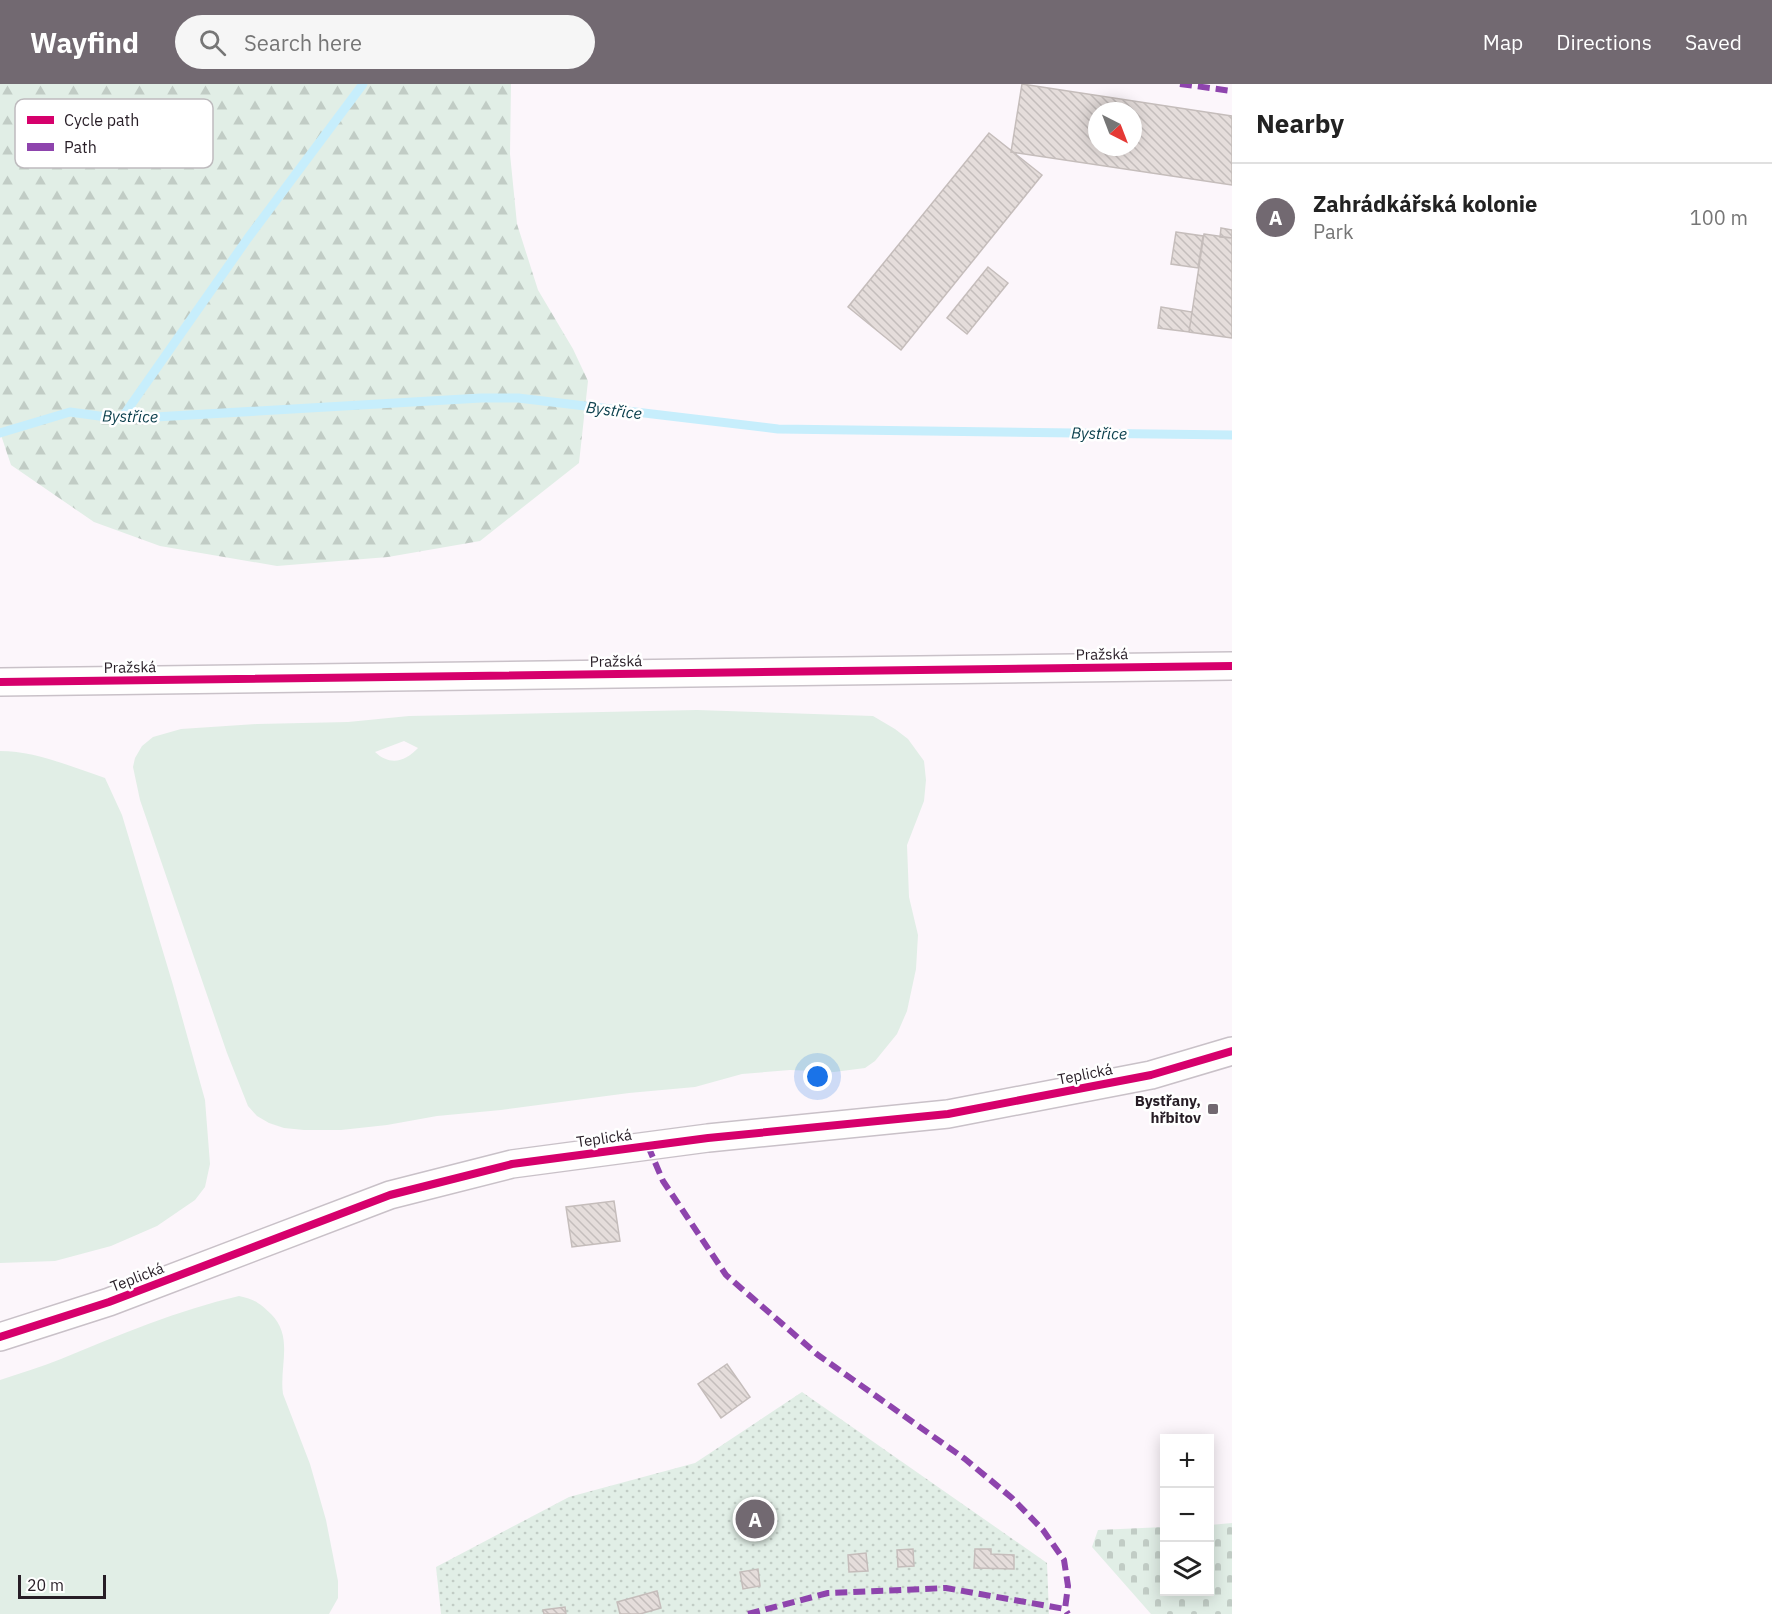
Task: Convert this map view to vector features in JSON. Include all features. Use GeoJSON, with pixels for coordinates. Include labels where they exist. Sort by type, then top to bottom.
{"type":"FeatureCollection","features":[{"type":"Feature","properties":{"kind":"street","name":"Pražská"},"geometry":{"type":"LineString","coordinates":[[0,682],[1232,666]]}},
{"type":"Feature","properties":{"kind":"street","name":"Teplická"},"geometry":{"type":"LineString","coordinates":[[0,1337],[109,1302],[390,1195],[512,1164],[708,1138],[948,1114],[1151,1075],[1232,1051]]}},
{"type":"Feature","properties":{"kind":"green space"},"geometry":{"type":"Polygon","coordinates":[[[0,84],[511,84],[510,154],[517,224],[538,290],[573,349],[588,381],[579,463],[480,541],[388,557],[277,566],[160,546],[94,522],[11,465],[0,432],[0,84]]]}},
{"type":"Feature","properties":{"kind":"green space"},"geometry":{"type":"Polygon","coordinates":[[[697,710],[873,716],[895,729],[908,739],[924,761],[926,780],[924,801],[907,845],[909,897],[918,935],[916,969],[907,1011],[897,1034],[875,1061],[865,1068],[834,1072],[790,1070],[742,1074],[695,1087],[437,1116],[341,1130],[284,1128],[257,1116],[248,1106],[227,1053],[140,800],[133,767],[135,758],[142,746],[153,737],[181,729],[257,724],[348,722],[409,716],[697,710]],[[404,741],[375,752],[386,759],[397,761],[418,748],[404,741]]]}},
{"type":"Feature","properties":{"kind":"green space"},"geometry":{"type":"Polygon","coordinates":[[[0,751],[40,757],[105,778],[122,815],[205,1100],[210,1164],[205,1187],[195,1200],[157,1226],[111,1246],[55,1261],[0,1263],[0,751]]]}},
{"type":"Feature","properties":{"kind":"green space"},"geometry":{"type":"Polygon","coordinates":[[[239,1296],[253,1300],[263,1307],[278,1323],[282,1332],[284,1342],[283,1394],[310,1464],[326,1520],[338,1581],[338,1598],[329,1614],[0,1614],[0,1380],[171,1316],[239,1296]]]}},
{"type":"Feature","properties":{"kind":"green space"},"geometry":{"type":"Polygon","coordinates":[[[802,1392],[1047,1563],[1049,1614],[441,1614],[436,1567],[569,1497],[695,1463],[802,1392]]]}},
{"type":"Feature","properties":{"kind":"green space"},"geometry":{"type":"Polygon","coordinates":[[[1232,1523],[1232,1614],[1151,1614],[1092,1547],[1098,1530],[1160,1527],[1160,1596],[1214,1596],[1214,1525],[1232,1523]]]}},
{"type":"Feature","properties":{"kind":"building"},"geometry":{"type":"Polygon","coordinates":[[[1022,84],[1140,102],[1088,102],[1088,156],[1142,156],[1142,102],[1232,116],[1232,185],[1011,152],[1022,84]]]}},
{"type":"Feature","properties":{"kind":"building"},"geometry":{"type":"Polygon","coordinates":[[[989,133],[1042,175],[901,350],[848,307],[989,133]]]}},
{"type":"Feature","properties":{"kind":"building"},"geometry":{"type":"Polygon","coordinates":[[[1221,228],[1232,230],[1232,238],[1220,237],[1221,228]]]}},
{"type":"Feature","properties":{"kind":"building"},"geometry":{"type":"Polygon","coordinates":[[[1176,232],[1203,236],[1198,268],[1171,264],[1176,232]]]}},
{"type":"Feature","properties":{"kind":"building"},"geometry":{"type":"Polygon","coordinates":[[[1204,234],[1232,238],[1232,338],[1189,332],[1204,234]]]}},
{"type":"Feature","properties":{"kind":"building"},"geometry":{"type":"Polygon","coordinates":[[[988,267],[1008,283],[967,334],[947,318],[988,267]]]}},
{"type":"Feature","properties":{"kind":"building"},"geometry":{"type":"Polygon","coordinates":[[[1161,307],[1192,312],[1189,332],[1158,328],[1161,307]]]}},
{"type":"Feature","properties":{"kind":"building"},"geometry":{"type":"Polygon","coordinates":[[[614,1201],[620,1241],[572,1247],[566,1207],[614,1201]]]}},
{"type":"Feature","properties":{"kind":"building"},"geometry":{"type":"Polygon","coordinates":[[[727,1364],[750,1397],[721,1418],[698,1384],[727,1364]]]}},
{"type":"Feature","properties":{"kind":"building"},"geometry":{"type":"Polygon","coordinates":[[[913,1549],[914,1566],[898,1567],[897,1550],[913,1549]]]}},
{"type":"Feature","properties":{"kind":"building"},"geometry":{"type":"Polygon","coordinates":[[[975,1549],[991,1549],[991,1554],[1014,1555],[1014,1569],[974,1568],[975,1549]]]}},
{"type":"Feature","properties":{"kind":"building"},"geometry":{"type":"Polygon","coordinates":[[[866,1553],[868,1571],[849,1572],[848,1555],[866,1553]]]}},
{"type":"Feature","properties":{"kind":"building"},"geometry":{"type":"Polygon","coordinates":[[[758,1569],[760,1586],[743,1589],[740,1572],[758,1569]]]}},
{"type":"Feature","properties":{"kind":"building"},"geometry":{"type":"Polygon","coordinates":[[[657,1591],[661,1608],[640,1614],[620,1614],[617,1602],[657,1591]]]}},
{"type":"Feature","properties":{"kind":"building"},"geometry":{"type":"Polygon","coordinates":[[[565,1607],[566,1614],[544,1614],[543,1610],[565,1607]]]}},
{"type":"Feature","properties":{"kind":"waterway"},"geometry":{"type":"LineString","coordinates":[[121,419],[248,238],[363,84]]}},
{"type":"Feature","properties":{"kind":"waterway","name":"Bystřice"},"geometry":{"type":"LineString","coordinates":[[0,433],[70,412],[121,419],[481,398],[518,398],[778,429],[1232,435]]}},
{"type":"Feature","properties":{"kind":"marked path"},"geometry":{"type":"LineString","coordinates":[[1180,84],[1232,91]]}},
{"type":"Feature","properties":{"kind":"marked path"},"geometry":{"type":"LineString","coordinates":[[648,1146],[663,1181],[726,1275],[818,1355],[965,1459],[1012,1498],[1043,1530],[1064,1560],[1068,1586],[1065,1609],[1068,1614]]}},
{"type":"Feature","properties":{"kind":"marked path"},"geometry":{"type":"LineString","coordinates":[[748,1614],[828,1593],[946,1588],[1065,1609]]}},
{"type":"Feature","properties":{"kind":"cycle path"},"geometry":{"type":"LineString","coordinates":[[0,682],[1232,666]]}},
{"type":"Feature","properties":{"kind":"cycle path"},"geometry":{"type":"LineString","coordinates":[[0,1337],[109,1302],[390,1195],[512,1164],[708,1138],[948,1114],[1151,1075],[1232,1051]]}},
{"type":"Feature","properties":{"kind":"place","name":"Bystřany, hřbitov"},"geometry":{"type":"Point","coordinates":[1213,1109]}},
{"type":"Feature","properties":{"kind":"place","name":"Zahrádkářská kolonie"},"geometry":{"type":"Point","coordinates":[755,1519]}}]}
